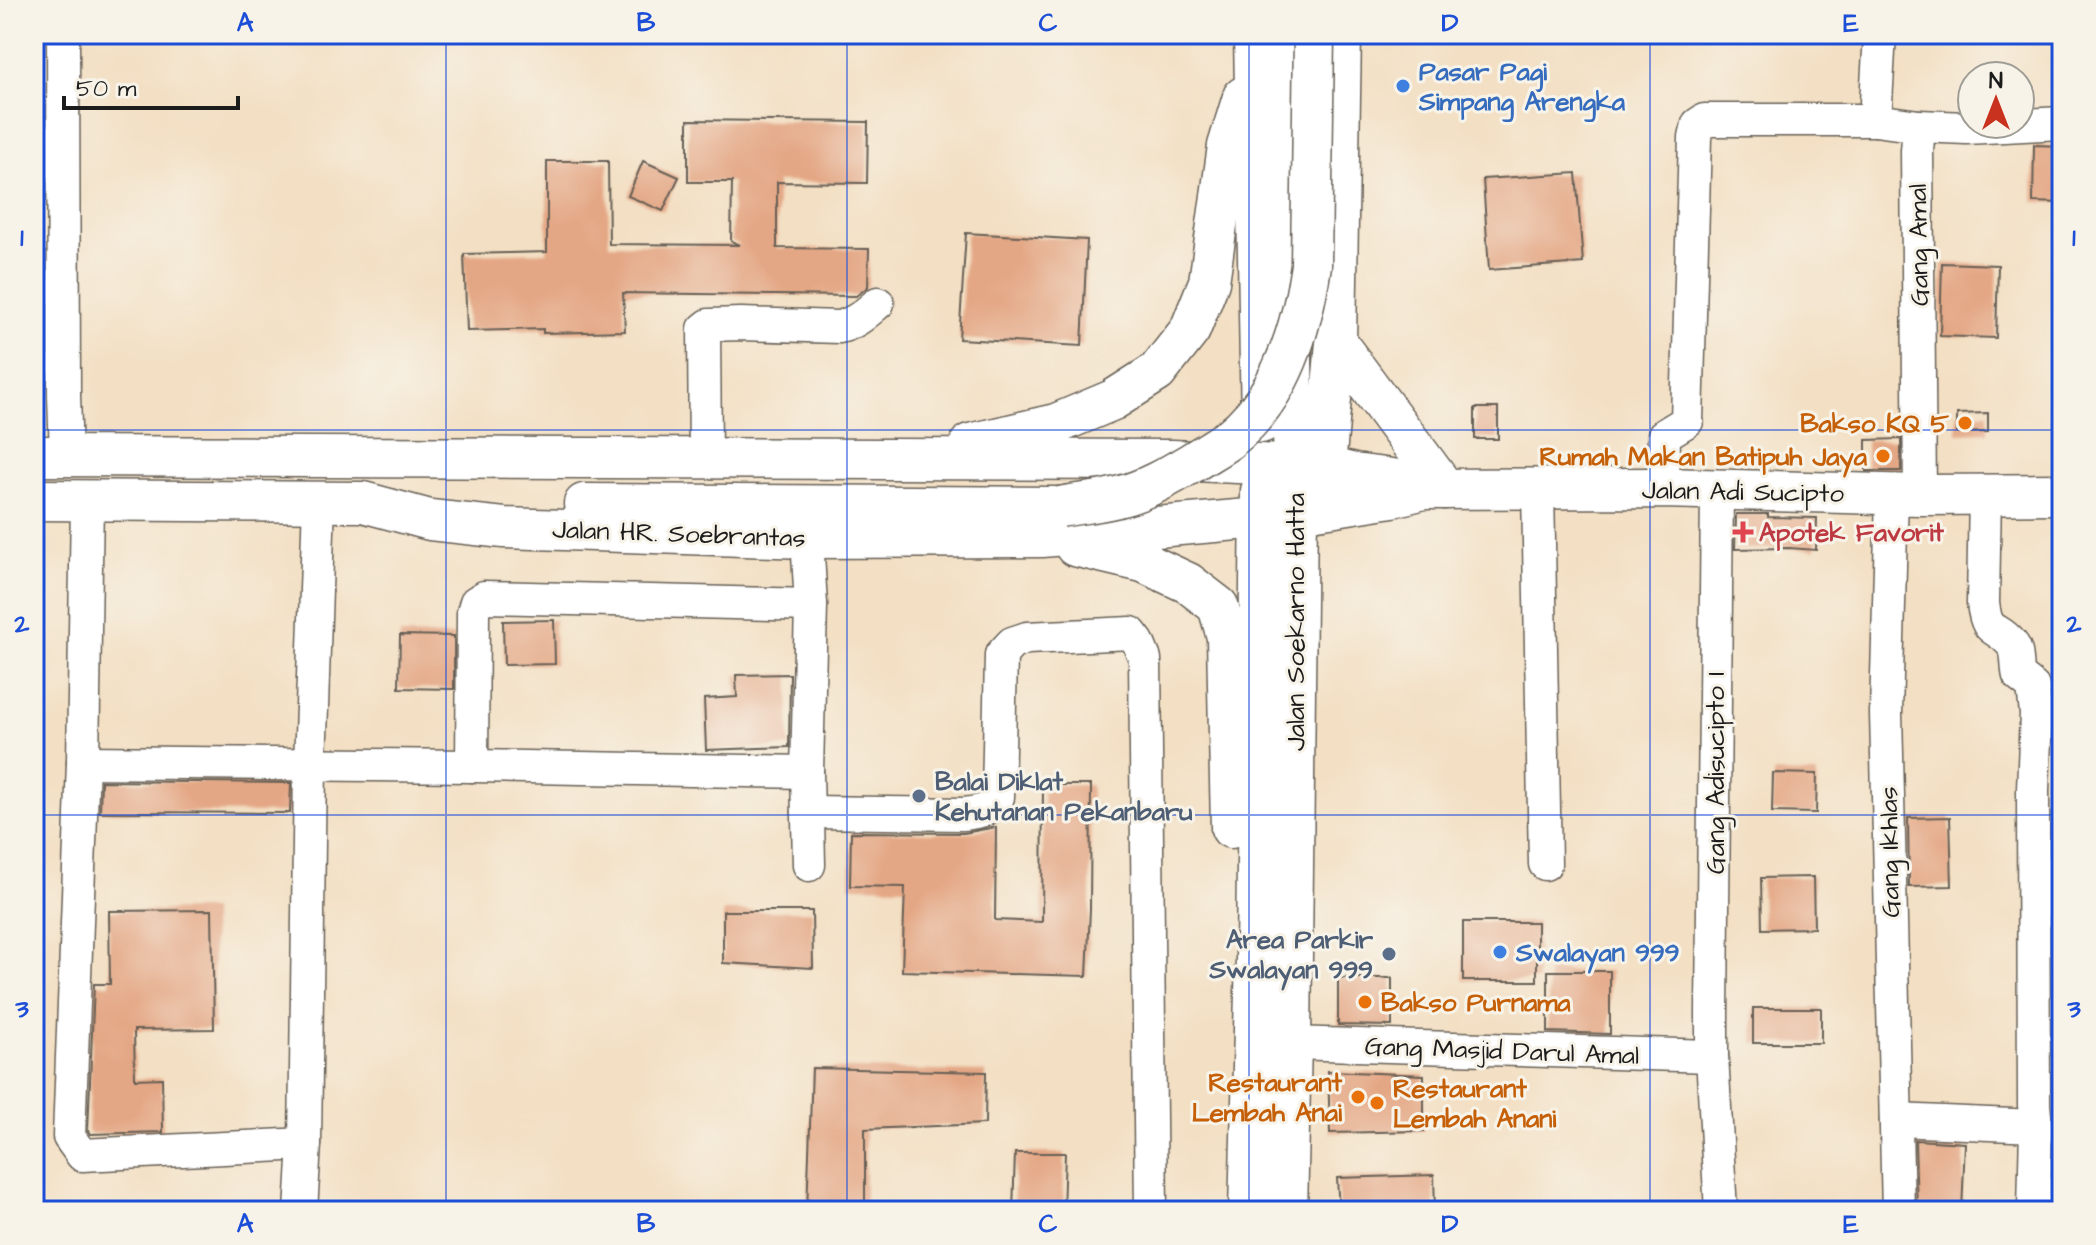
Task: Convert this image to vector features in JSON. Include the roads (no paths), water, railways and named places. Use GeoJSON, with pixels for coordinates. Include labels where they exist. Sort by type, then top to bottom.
{"type":"FeatureCollection","features":[{"type":"Feature","properties":{"kind":"main road","name":"Jalan Soekarno Hatta"},"geometry":{"type":"LineString","coordinates":[[1287,1211],[1294,512],[1288,34]]}},
{"type":"Feature","properties":{"kind":"main road"},"geometry":{"type":"LineString","coordinates":[[363,502],[1051,522],[1172,474],[1231,438],[1258,410],[1285,366],[1298,331],[1311,265],[1314,34]]}},
{"type":"Feature","properties":{"kind":"main road"},"geometry":{"type":"LineString","coordinates":[[50,456],[1172,460],[1294,465],[1336,342],[1341,34]]}},
{"type":"Feature","properties":{"kind":"main road","name":"Jalan Soekarno Hatta"},"geometry":{"type":"LineString","coordinates":[[1254,48],[1294,465]]}},
{"type":"Feature","properties":{"kind":"main road"},"geometry":{"type":"LineString","coordinates":[[904,460],[1056,424],[1113,400],[1157,372],[1190,330],[1209,282],[1228,146],[1254,48]]}},
{"type":"Feature","properties":{"kind":"main road"},"geometry":{"type":"LineString","coordinates":[[1336,342],[1434,489]]}},
{"type":"Feature","properties":{"kind":"main road","name":"Jalan Adi Sucipto"},"geometry":{"type":"LineString","coordinates":[[1294,465],[1392,479],[1434,489]]}},
{"type":"Feature","properties":{"kind":"main road","name":"Jalan Adi Sucipto"},"geometry":{"type":"LineString","coordinates":[[1294,512],[1434,489],[1663,488],[2062,494]]}},
{"type":"Feature","properties":{"kind":"main road","name":"Jalan HR. Soebrantas"},"geometry":{"type":"LineString","coordinates":[[34,500],[363,502],[430,520],[504,528],[807,538],[1051,522],[1294,512]]}},
{"type":"Feature","properties":{"kind":"main road","name":"Jalan Soekarno Hatta"},"geometry":{"type":"LineString","coordinates":[[1249,1211],[1256,957],[1294,512]]}},
{"type":"Feature","properties":{"kind":"main road"},"geometry":{"type":"LineString","coordinates":[[1051,522],[1188,583],[1218,606],[1227,637],[1231,830],[1241,905],[1256,957]]}},
{"type":"Feature","properties":{"kind":"street"},"geometry":{"type":"LineString","coordinates":[[50,456],[64,395],[48,116],[63,34]]}},
{"type":"Feature","properties":{"kind":"street"},"geometry":{"type":"LineString","coordinates":[[1875,120],[1880,34]]}},
{"type":"Feature","properties":{"kind":"street"},"geometry":{"type":"LineString","coordinates":[[1663,488],[1664,435],[1687,421],[1695,137],[1698,124],[1704,120],[1875,120],[1966,128],[2062,123]]}},
{"type":"Feature","properties":{"kind":"street","name":"Gang Amal"},"geometry":{"type":"LineString","coordinates":[[1906,494],[1919,126]]}},
{"type":"Feature","properties":{"kind":"street"},"geometry":{"type":"LineString","coordinates":[[705,459],[704,329],[709,325],[741,324],[839,327],[857,320],[878,303]]}},
{"type":"Feature","properties":{"kind":"street"},"geometry":{"type":"LineString","coordinates":[[1538,489],[1545,864]]}},
{"type":"Feature","properties":{"kind":"street","name":"Gang Adisucipto I"},"geometry":{"type":"LineString","coordinates":[[1717,490],[1712,1056],[1721,1211]]}},
{"type":"Feature","properties":{"kind":"street","name":"Gang Ikhlas"},"geometry":{"type":"LineString","coordinates":[[1898,1211],[1886,713],[1906,494]]}},
{"type":"Feature","properties":{"kind":"street"},"geometry":{"type":"LineString","coordinates":[[1985,494],[1985,619],[1991,629],[2012,643],[2019,676],[2033,687],[2036,714],[2033,806],[2034,1211]]}},
{"type":"Feature","properties":{"kind":"street"},"geometry":{"type":"LineString","coordinates":[[87,500],[83,762],[69,1137],[82,1155],[305,1144]]}},
{"type":"Feature","properties":{"kind":"street"},"geometry":{"type":"LineString","coordinates":[[301,1211],[319,502]]}},
{"type":"Feature","properties":{"kind":"street"},"geometry":{"type":"LineString","coordinates":[[807,538],[811,605],[807,772],[809,865]]}},
{"type":"Feature","properties":{"kind":"street"},"geometry":{"type":"LineString","coordinates":[[472,766],[473,612],[476,602],[484,597],[811,605]]}},
{"type":"Feature","properties":{"kind":"street"},"geometry":{"type":"LineString","coordinates":[[808,812],[964,814],[983,811],[995,804],[998,797],[1001,655],[1012,643],[1027,638],[1131,633],[1145,659],[1151,1211]]}},
{"type":"Feature","properties":{"kind":"street"},"geometry":{"type":"LineString","coordinates":[[83,762],[807,772]]}},
{"type":"Feature","properties":{"kind":"street","name":"Gang Masjid Darul Amal"},"geometry":{"type":"LineString","coordinates":[[1291,1043],[1712,1056]]}},
{"type":"Feature","properties":{"kind":"street"},"geometry":{"type":"LineString","coordinates":[[1896,1120],[2036,1126]]}},
{"type":"Feature","properties":{"kind":"place","name":"Pasar Pagi Simpang Arengka"},"geometry":{"type":"Point","coordinates":[1403,86]}},
{"type":"Feature","properties":{"kind":"place","name":"Bakso KQ 5"},"geometry":{"type":"Point","coordinates":[1965,423]}},
{"type":"Feature","properties":{"kind":"place","name":"Rumah Makan Batipuh Jaya"},"geometry":{"type":"Point","coordinates":[1883,456]}},
{"type":"Feature","properties":{"kind":"place","name":"Apotek Favorit"},"geometry":{"type":"Point","coordinates":[1743,532]}},
{"type":"Feature","properties":{"kind":"place","name":"Balai Diklat Kehutanan Pekanbaru"},"geometry":{"type":"Point","coordinates":[919,796]}},
{"type":"Feature","properties":{"kind":"place","name":"Swalayan 999"},"geometry":{"type":"Point","coordinates":[1500,952]}},
{"type":"Feature","properties":{"kind":"place","name":"Area Parkir Swalayan 999"},"geometry":{"type":"Point","coordinates":[1389,954]}},
{"type":"Feature","properties":{"kind":"place","name":"Bakso Purnama"},"geometry":{"type":"Point","coordinates":[1365,1002]}},
{"type":"Feature","properties":{"kind":"place","name":"Restaurant Lembah Anai"},"geometry":{"type":"Point","coordinates":[1358,1097]}},
{"type":"Feature","properties":{"kind":"place","name":"Restaurant Lembah Anani"},"geometry":{"type":"Point","coordinates":[1377,1103]}}]}
